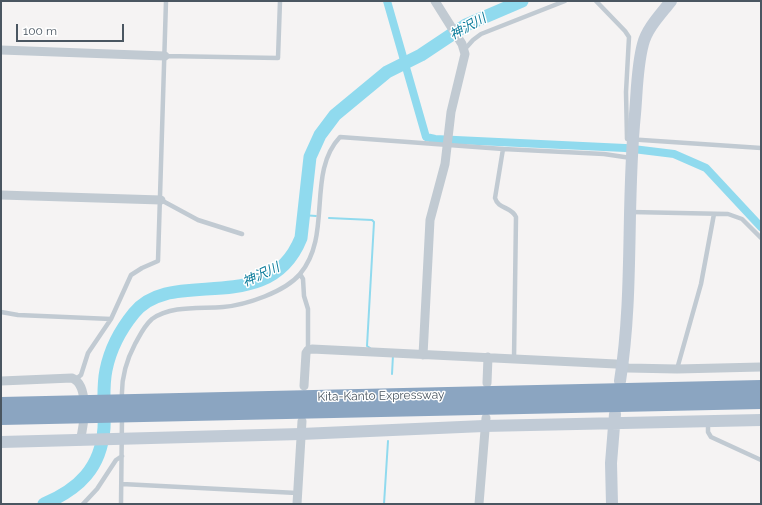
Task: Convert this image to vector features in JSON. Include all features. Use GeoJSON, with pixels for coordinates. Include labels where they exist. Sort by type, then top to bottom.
{"type":"FeatureCollection","features":[{"type":"Feature","properties":{"kind":"highway","name":"Kita-Kanto Expressway"},"geometry":{"type":"LineString","coordinates":[[129,408],[761,388]]}},
{"type":"Feature","properties":{"kind":"highway","name":"Kita-Kanto Expressway"},"geometry":{"type":"LineString","coordinates":[[1,405],[73,409],[761,401]]}},
{"type":"Feature","properties":{"kind":"highway","name":"Kita-Kanto Expressway"},"geometry":{"type":"LineString","coordinates":[[1,417],[73,409]]}},
{"type":"Feature","properties":{"kind":"street"},"geometry":{"type":"LineString","coordinates":[[423,355],[430,220],[445,164],[453,104],[464,61],[463,47],[435,1]]}},
{"type":"Feature","properties":{"kind":"street"},"geometry":{"type":"LineString","coordinates":[[620,381],[627,337],[631,149],[643,43],[652,26],[671,1]]}},
{"type":"Feature","properties":{"kind":"street"},"geometry":{"type":"LineString","coordinates":[[1,50],[164,56]]}},
{"type":"Feature","properties":{"kind":"street"},"geometry":{"type":"LineString","coordinates":[[1,195],[161,200]]}},
{"type":"Feature","properties":{"kind":"street"},"geometry":{"type":"LineString","coordinates":[[304,386],[308,350],[488,357],[677,369],[761,367]]}},
{"type":"Feature","properties":{"kind":"street"},"geometry":{"type":"LineString","coordinates":[[487,383],[488,357]]}},
{"type":"Feature","properties":{"kind":"street"},"geometry":{"type":"LineString","coordinates":[[1,381],[76,379],[81,384],[84,394],[83,425],[85,441]]}},
{"type":"Feature","properties":{"kind":"street"},"geometry":{"type":"LineString","coordinates":[[1,442],[85,441],[301,434],[485,422],[615,419],[708,421],[761,420]]}},
{"type":"Feature","properties":{"kind":"street"},"geometry":{"type":"LineString","coordinates":[[612,504],[611,463],[615,419]]}},
{"type":"Feature","properties":{"kind":"street"},"geometry":{"type":"LineString","coordinates":[[297,504],[302,421]]}},
{"type":"Feature","properties":{"kind":"street"},"geometry":{"type":"LineString","coordinates":[[479,504],[485,422]]}},
{"type":"Feature","properties":{"kind":"lane"},"geometry":{"type":"LineString","coordinates":[[76,379],[81,375],[88,353],[111,319],[131,275],[158,261],[166,1]]}},
{"type":"Feature","properties":{"kind":"lane"},"geometry":{"type":"LineString","coordinates":[[164,56],[278,58],[280,1]]}},
{"type":"Feature","properties":{"kind":"lane"},"geometry":{"type":"LineString","coordinates":[[463,47],[481,34],[565,1]]}},
{"type":"Feature","properties":{"kind":"lane"},"geometry":{"type":"LineString","coordinates":[[596,1],[629,37],[626,92],[626,136],[631,149]]}},
{"type":"Feature","properties":{"kind":"lane"},"geometry":{"type":"LineString","coordinates":[[121,504],[122,456],[119,440],[121,394],[125,369],[130,352],[148,323],[160,315],[175,310],[235,306],[279,289],[300,274],[315,248],[325,163],[332,145],[340,137],[447,141],[503,149],[604,154],[631,149],[761,148]]}},
{"type":"Feature","properties":{"kind":"lane"},"geometry":{"type":"LineString","coordinates":[[503,149],[495,198],[499,204],[514,212],[516,217],[514,359]]}},
{"type":"Feature","properties":{"kind":"lane"},"geometry":{"type":"LineString","coordinates":[[161,200],[198,220],[242,234]]}},
{"type":"Feature","properties":{"kind":"lane"},"geometry":{"type":"LineString","coordinates":[[629,212],[736,216],[761,238]]}},
{"type":"Feature","properties":{"kind":"lane"},"geometry":{"type":"LineString","coordinates":[[677,369],[701,284],[714,214]]}},
{"type":"Feature","properties":{"kind":"lane"},"geometry":{"type":"LineString","coordinates":[[300,274],[303,279],[304,296],[308,309],[308,350]]}},
{"type":"Feature","properties":{"kind":"lane"},"geometry":{"type":"LineString","coordinates":[[1,312],[18,315],[111,319]]}},
{"type":"Feature","properties":{"kind":"lane"},"geometry":{"type":"LineString","coordinates":[[708,421],[708,432],[710,437],[761,460]]}},
{"type":"Feature","properties":{"kind":"lane"},"geometry":{"type":"LineString","coordinates":[[83,504],[97,489],[116,460],[122,456]]}},
{"type":"Feature","properties":{"kind":"lane"},"geometry":{"type":"LineString","coordinates":[[122,484],[298,494]]}},
{"type":"Feature","properties":{"kind":"waterway"},"geometry":{"type":"LineString","coordinates":[[387,1],[426,137],[435,139],[625,148],[674,154],[706,168],[761,227]]}},
{"type":"Feature","properties":{"kind":"waterway","name":"神沢川"},"geometry":{"type":"LineString","coordinates":[[44,504],[57,498],[78,484],[93,466],[102,442],[104,428],[104,384],[108,362],[117,340],[134,313],[151,299],[171,293],[244,285],[266,278],[286,263],[301,238],[310,157],[320,135],[335,115],[387,72],[421,55],[466,25],[522,1]]}},
{"type":"Feature","properties":{"kind":"waterway"},"geometry":{"type":"LineString","coordinates":[[302,215],[316,216]]}},
{"type":"Feature","properties":{"kind":"waterway"},"geometry":{"type":"LineString","coordinates":[[329,218],[372,220],[374,222],[367,346],[370,348]]}},
{"type":"Feature","properties":{"kind":"waterway"},"geometry":{"type":"LineString","coordinates":[[392,374],[393,355]]}},
{"type":"Feature","properties":{"kind":"waterway"},"geometry":{"type":"LineString","coordinates":[[384,504],[388,441]]}}]}
